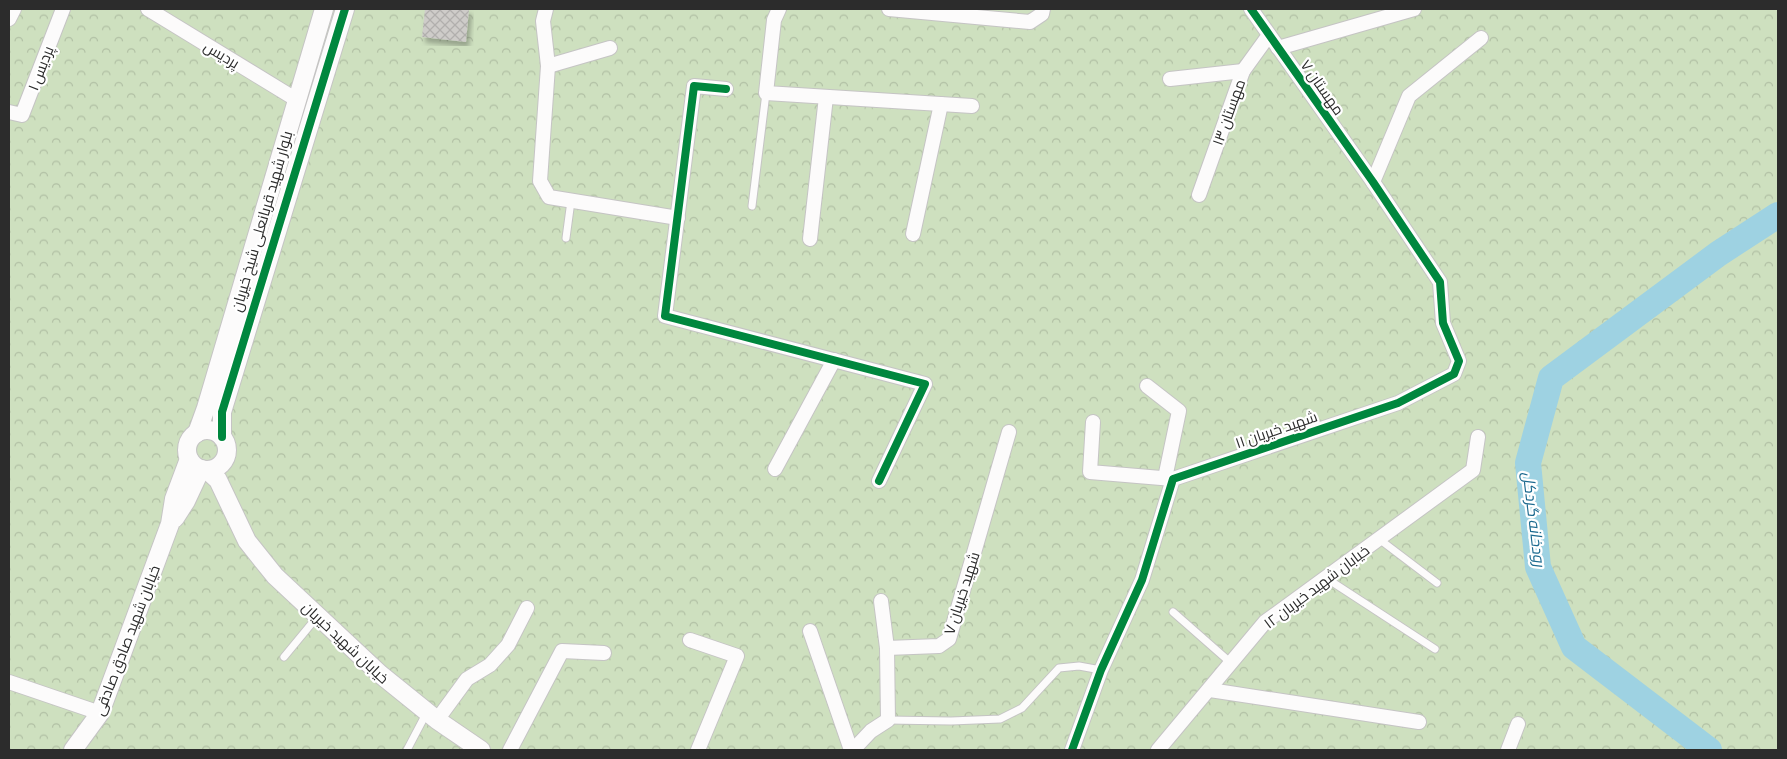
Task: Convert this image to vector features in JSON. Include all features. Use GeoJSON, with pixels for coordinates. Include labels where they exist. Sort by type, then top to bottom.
{"type":"FeatureCollection","features":[{"type":"Feature","properties":{"kind":"street"},"geometry":{"type":"LineString","coordinates":[[9,19],[14,9]]}},
{"type":"Feature","properties":{"kind":"street","name":"پردیس ۱"},"geometry":{"type":"LineString","coordinates":[[9,112],[22,115],[63,9]]}},
{"type":"Feature","properties":{"kind":"street","name":"پردیس"},"geometry":{"type":"LineString","coordinates":[[148,9],[297,100]]}},
{"type":"Feature","properties":{"kind":"street","name":"بلوار شهید قربانعلی شیخ خیریان"},"geometry":{"type":"LineString","coordinates":[[196,433],[206,408],[324,9]]}},
{"type":"Feature","properties":{"kind":"street"},"geometry":{"type":"LineString","coordinates":[[234,512],[226,456],[227,449],[222,437],[222,412],[345,9]]}},
{"type":"Feature","properties":{"kind":"street"},"geometry":{"type":"LineString","coordinates":[[546,9],[543,21],[548,66],[540,181],[549,198],[678,218]]}},
{"type":"Feature","properties":{"kind":"street"},"geometry":{"type":"LineString","coordinates":[[779,9],[774,20],[766,92],[972,106]]}},
{"type":"Feature","properties":{"kind":"street"},"geometry":{"type":"LineString","coordinates":[[889,9],[1030,22],[1042,14],[1043,9]]}},
{"type":"Feature","properties":{"kind":"street","name":"مهستان ۷"},"geometry":{"type":"LineString","coordinates":[[1252,9],[1373,182]]}},
{"type":"Feature","properties":{"kind":"street"},"geometry":{"type":"LineString","coordinates":[[1278,48],[1414,9]]}},
{"type":"Feature","properties":{"kind":"street","name":"مهستان ۱۳"},"geometry":{"type":"LineString","coordinates":[[1199,195],[1243,71],[1269,35]]}},
{"type":"Feature","properties":{"kind":"street"},"geometry":{"type":"LineString","coordinates":[[1373,182],[1409,96],[1481,38]]}},
{"type":"Feature","properties":{"kind":"street"},"geometry":{"type":"LineString","coordinates":[[548,66],[610,48]]}},
{"type":"Feature","properties":{"kind":"street"},"geometry":{"type":"LineString","coordinates":[[1170,79],[1243,71]]}},
{"type":"Feature","properties":{"kind":"street"},"geometry":{"type":"LineString","coordinates":[[726,88],[694,86],[665,316],[925,384],[879,481]]}},
{"type":"Feature","properties":{"kind":"street"},"geometry":{"type":"LineString","coordinates":[[810,239],[826,97]]}},
{"type":"Feature","properties":{"kind":"street"},"geometry":{"type":"LineString","coordinates":[[913,234],[941,104]]}},
{"type":"Feature","properties":{"kind":"street","name":"شهید خیریان ۱۱"},"geometry":{"type":"LineString","coordinates":[[1169,479],[1398,403],[1454,374],[1459,361],[1444,323],[1440,282],[1373,182]]}},
{"type":"Feature","properties":{"kind":"street"},"geometry":{"type":"LineString","coordinates":[[235,308],[253,314]]}},
{"type":"Feature","properties":{"kind":"street"},"geometry":{"type":"LineString","coordinates":[[775,469],[834,360]]}},
{"type":"Feature","properties":{"kind":"street"},"geometry":{"type":"LineString","coordinates":[[1072,750],[1101,670],[1142,580],[1169,479],[1179,411],[1147,386]]}},
{"type":"Feature","properties":{"kind":"street"},"geometry":{"type":"LineString","coordinates":[[1093,422],[1090,472],[1169,479]]}},
{"type":"Feature","properties":{"kind":"street"},"geometry":{"type":"LineString","coordinates":[[222,437],[212,431],[202,431],[196,433],[189,442],[188,448],[199,466],[218,480],[234,512]]}},
{"type":"Feature","properties":{"kind":"street","name":"شهید خیریان ۷"},"geometry":{"type":"LineString","coordinates":[[888,648],[939,646],[949,639],[1009,432]]}},
{"type":"Feature","properties":{"kind":"street","name":"خیابان شهید خیریان ۱۲"},"geometry":{"type":"LineString","coordinates":[[1158,750],[1265,622],[1473,470],[1478,437]]}},
{"type":"Feature","properties":{"kind":"street"},"geometry":{"type":"LineString","coordinates":[[199,466],[219,466],[226,456]]}},
{"type":"Feature","properties":{"kind":"street","name":"خیابان شهید صادق صادقی"},"geometry":{"type":"LineString","coordinates":[[73,750],[100,713],[170,524],[174,499],[199,466]]}},
{"type":"Feature","properties":{"kind":"street","name":"خیابان شهید خیریان"},"geometry":{"type":"LineString","coordinates":[[234,512],[247,541],[275,576],[380,674],[432,716],[481,750]]}},
{"type":"Feature","properties":{"kind":"street"},"geometry":{"type":"LineString","coordinates":[[810,631],[852,750],[871,731],[888,720],[888,648],[881,601]]}},
{"type":"Feature","properties":{"kind":"street"},"geometry":{"type":"LineString","coordinates":[[432,716],[467,679],[490,665],[508,645],[527,608]]}},
{"type":"Feature","properties":{"kind":"street"},"geometry":{"type":"LineString","coordinates":[[690,640],[737,656],[698,750]]}},
{"type":"Feature","properties":{"kind":"street"},"geometry":{"type":"LineString","coordinates":[[510,750],[562,651],[604,653]]}},
{"type":"Feature","properties":{"kind":"street"},"geometry":{"type":"LineString","coordinates":[[9,682],[100,713]]}},
{"type":"Feature","properties":{"kind":"street"},"geometry":{"type":"LineString","coordinates":[[1210,690],[1420,722]]}},
{"type":"Feature","properties":{"kind":"street"},"geometry":{"type":"LineString","coordinates":[[1508,750],[1518,724]]}},
{"type":"Feature","properties":{"kind":"lane"},"geometry":{"type":"LineString","coordinates":[[752,206],[766,92]]}},
{"type":"Feature","properties":{"kind":"lane"},"geometry":{"type":"LineString","coordinates":[[566,238],[571,201]]}},
{"type":"Feature","properties":{"kind":"lane"},"geometry":{"type":"LineString","coordinates":[[1379,539],[1437,584]]}},
{"type":"Feature","properties":{"kind":"lane"},"geometry":{"type":"LineString","coordinates":[[1326,578],[1435,649]]}},
{"type":"Feature","properties":{"kind":"lane"},"geometry":{"type":"LineString","coordinates":[[1173,612],[1232,663]]}},
{"type":"Feature","properties":{"kind":"lane"},"geometry":{"type":"LineString","coordinates":[[284,657],[317,616]]}},
{"type":"Feature","properties":{"kind":"lane"},"geometry":{"type":"LineString","coordinates":[[888,720],[951,721],[1000,719],[1022,708],[1059,668],[1079,666],[1101,670]]}},
{"type":"Feature","properties":{"kind":"lane"},"geometry":{"type":"LineString","coordinates":[[407,750],[432,716]]}},
{"type":"Feature","properties":{"kind":"green space"},"geometry":{"type":"Polygon","coordinates":[[[9,9],[1778,9],[1778,750],[9,750],[9,9]]]}},
{"type":"Feature","properties":{"kind":"building"},"geometry":{"type":"Polygon","coordinates":[[[425,9],[469,9],[466,42],[422,37],[425,9]]]}},
{"type":"Feature","properties":{"kind":"waterway","name":"رودخانه گردکل"},"geometry":{"type":"LineString","coordinates":[[1709,750],[1574,647],[1538,567],[1528,463],[1551,378],[1718,254],[1778,215]]}},
{"type":"Feature","properties":{"kind":"cycle path"},"geometry":{"type":"LineString","coordinates":[[222,437],[222,412],[345,9]]}},
{"type":"Feature","properties":{"kind":"cycle path"},"geometry":{"type":"LineString","coordinates":[[1072,750],[1101,670],[1142,580],[1173,479],[1398,403],[1454,374],[1459,361],[1443,323],[1440,282],[1373,182],[1251,9]]}},
{"type":"Feature","properties":{"kind":"cycle path"},"geometry":{"type":"LineString","coordinates":[[726,89],[694,86],[665,316],[925,384],[879,481]]}}]}
